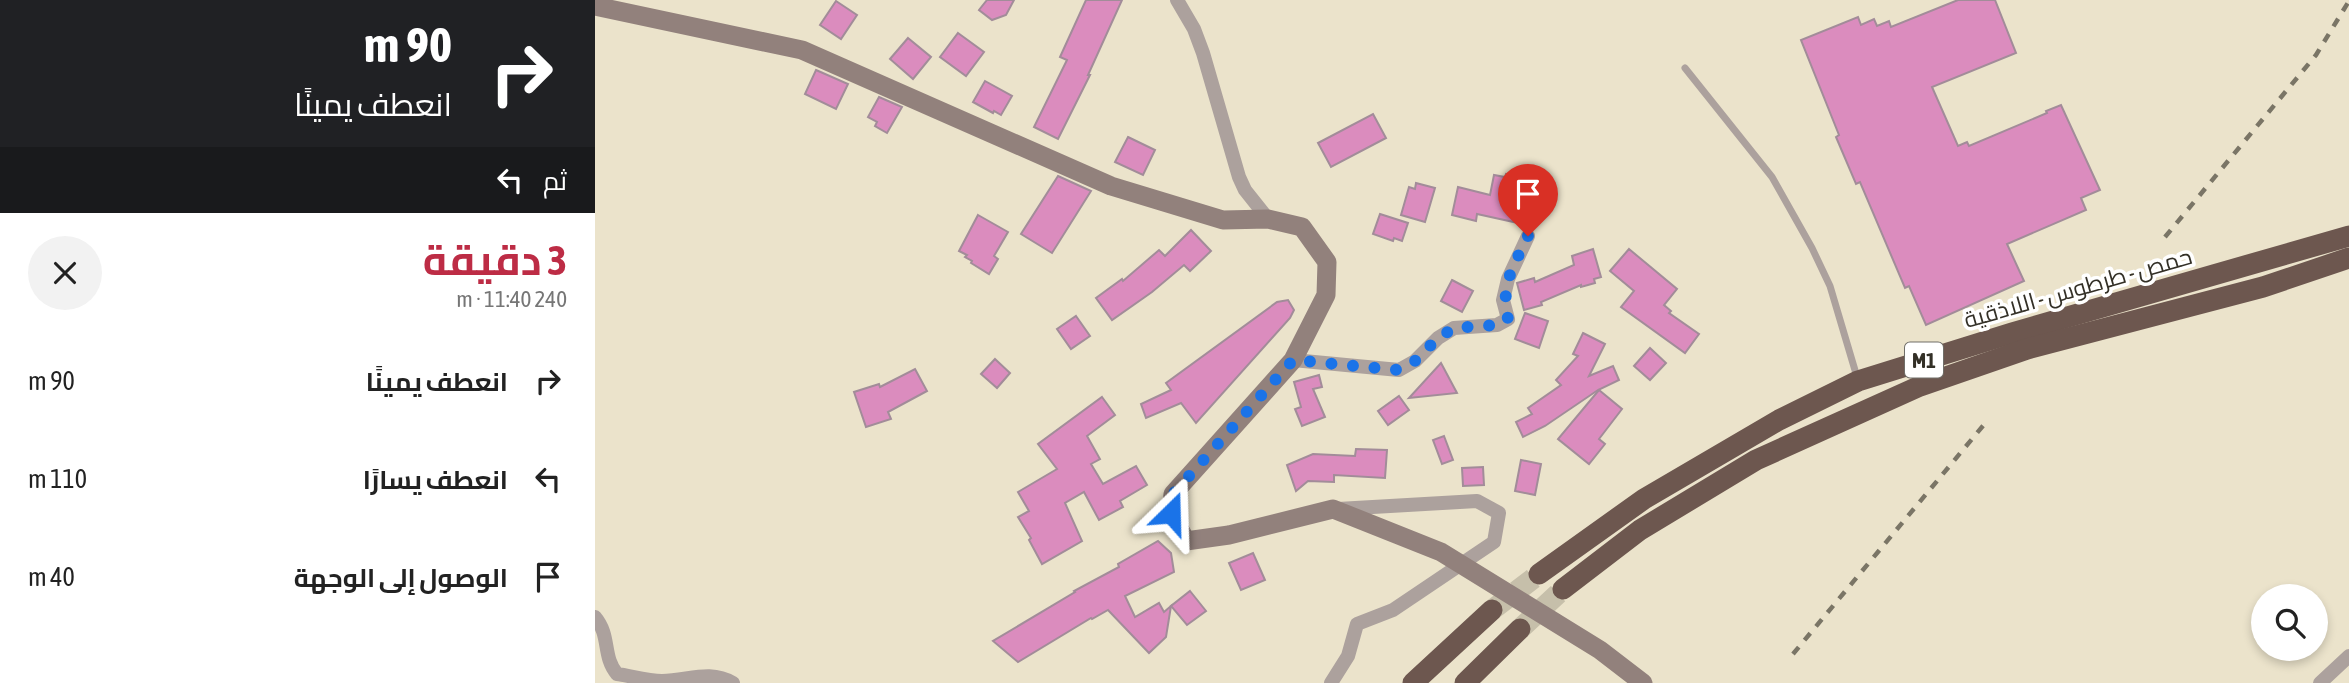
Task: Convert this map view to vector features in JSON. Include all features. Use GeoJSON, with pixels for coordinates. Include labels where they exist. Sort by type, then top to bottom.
{"type":"FeatureCollection","features":[{"type":"Feature","properties":{"kind":"highway","name":"حمص - طرطوس - اللاذقية"},"geometry":{"type":"LineString","coordinates":[[1539,574],[1644,499],[1779,421],[1858,381],[2012,333],[2349,236]]}},
{"type":"Feature","properties":{"kind":"highway","name":"حمص - طرطوس - اللاذقية"},"geometry":{"type":"LineString","coordinates":[[1563,589],[1640,530],[1756,460],[1920,386],[2027,349],[2263,287],[2349,258]]}},
{"type":"Feature","properties":{"kind":"highway"},"geometry":{"type":"LineString","coordinates":[[1413,683],[1492,610]]}},
{"type":"Feature","properties":{"kind":"highway"},"geometry":{"type":"LineString","coordinates":[[1465,683],[1520,629]]}},
{"type":"Feature","properties":{"kind":"main road"},"geometry":{"type":"LineString","coordinates":[[595,6],[802,50],[1111,186],[1223,220],[1268,219],[1302,227],[1327,262],[1327,295],[1293,360],[1173,494],[1171,513],[1186,541],[1229,535],[1333,509],[1441,552],[1600,650],[1643,683]]}},
{"type":"Feature","properties":{"kind":"street"},"geometry":{"type":"LineString","coordinates":[[1177,0],[1194,29],[1203,53],[1239,177],[1245,190],[1268,219]]}},
{"type":"Feature","properties":{"kind":"street"},"geometry":{"type":"LineString","coordinates":[[1293,360],[1399,370],[1415,361],[1438,338],[1454,328],[1497,325],[1508,319],[1503,300],[1508,279],[1528,236]]}},
{"type":"Feature","properties":{"kind":"street"},"geometry":{"type":"LineString","coordinates":[[1331,683],[1348,656],[1357,624],[1393,610],[1494,542],[1499,513],[1476,501],[1333,509]]}},
{"type":"Feature","properties":{"kind":"street"},"geometry":{"type":"LineString","coordinates":[[595,617],[603,626],[609,664],[617,674],[662,681],[704,675],[723,677],[733,683]]}},
{"type":"Feature","properties":{"kind":"street"},"geometry":{"type":"LineString","coordinates":[[2320,683],[2349,656]]}},
{"type":"Feature","properties":{"kind":"lane"},"geometry":{"type":"LineString","coordinates":[[1685,68],[1772,177],[1812,248],[1830,286],[1858,381]]}},
{"type":"Feature","properties":{"kind":"building"},"geometry":{"type":"Polygon","coordinates":[[[987,0],[1014,0],[1006,15],[992,20],[979,10],[987,0]]]}},
{"type":"Feature","properties":{"kind":"building"},"geometry":{"type":"Polygon","coordinates":[[[1086,0],[1122,0],[1090,75],[1058,139],[1034,127],[1067,60],[1060,57],[1086,0]]]}},
{"type":"Feature","properties":{"kind":"building"},"geometry":{"type":"Polygon","coordinates":[[[1958,0],[1995,0],[2016,53],[1932,87],[1958,146],[1967,142],[1969,146],[2061,105],[2100,190],[2081,198],[2086,210],[2007,244],[2024,281],[1926,325],[1909,286],[1905,288],[1860,182],[1856,184],[1801,40],[1858,17],[1861,25],[1874,19],[1877,26],[1889,21],[1891,27],[1958,0]]]}},
{"type":"Feature","properties":{"kind":"building"},"geometry":{"type":"Polygon","coordinates":[[[836,1],[857,15],[841,39],[820,25],[836,1]]]}},
{"type":"Feature","properties":{"kind":"building"},"geometry":{"type":"Polygon","coordinates":[[[958,33],[984,52],[966,76],[940,57],[958,33]]]}},
{"type":"Feature","properties":{"kind":"building"},"geometry":{"type":"Polygon","coordinates":[[[908,38],[931,57],[913,79],[890,59],[908,38]]]}},
{"type":"Feature","properties":{"kind":"building"},"geometry":{"type":"Polygon","coordinates":[[[816,70],[848,84],[836,109],[805,94],[816,70]]]}},
{"type":"Feature","properties":{"kind":"building"},"geometry":{"type":"Polygon","coordinates":[[[985,81],[1012,96],[1001,115],[973,102],[985,81]]]}},
{"type":"Feature","properties":{"kind":"building"},"geometry":{"type":"Polygon","coordinates":[[[879,97],[902,107],[887,133],[875,126],[877,122],[868,117],[879,97]]]}},
{"type":"Feature","properties":{"kind":"building"},"geometry":{"type":"Polygon","coordinates":[[[1373,114],[1386,138],[1331,167],[1318,143],[1373,114]]]}},
{"type":"Feature","properties":{"kind":"building"},"geometry":{"type":"Polygon","coordinates":[[[1128,137],[1155,150],[1143,175],[1115,162],[1128,137]]]}},
{"type":"Feature","properties":{"kind":"building"},"geometry":{"type":"Polygon","coordinates":[[[1506,174],[1528,178],[1518,223],[1477,214],[1476,221],[1452,215],[1458,187],[1490,195],[1494,175],[1505,177],[1506,174]]]}},
{"type":"Feature","properties":{"kind":"building"},"geometry":{"type":"Polygon","coordinates":[[[1058,176],[1091,191],[1052,253],[1021,234],[1058,176]]]}},
{"type":"Feature","properties":{"kind":"building"},"geometry":{"type":"Polygon","coordinates":[[[1416,183],[1435,188],[1425,222],[1401,215],[1409,187],[1415,189],[1416,183]]]}},
{"type":"Feature","properties":{"kind":"building"},"geometry":{"type":"Polygon","coordinates":[[[1380,214],[1408,223],[1402,241],[1394,238],[1393,241],[1373,234],[1380,214]]]}},
{"type":"Feature","properties":{"kind":"building"},"geometry":{"type":"Polygon","coordinates":[[[978,215],[1008,232],[994,256],[998,259],[989,274],[971,263],[972,261],[965,257],[967,255],[959,251],[978,215]]]}},
{"type":"Feature","properties":{"kind":"building"},"geometry":{"type":"Polygon","coordinates":[[[1191,230],[1211,251],[1190,271],[1184,265],[1112,320],[1096,298],[1122,279],[1123,281],[1159,250],[1165,256],[1191,230]]]}},
{"type":"Feature","properties":{"kind":"building"},"geometry":{"type":"Polygon","coordinates":[[[1593,249],[1601,277],[1594,279],[1595,283],[1581,285],[1541,302],[1542,305],[1524,310],[1517,283],[1534,278],[1535,282],[1574,265],[1572,256],[1593,249]]]}},
{"type":"Feature","properties":{"kind":"building"},"geometry":{"type":"Polygon","coordinates":[[[1629,249],[1677,289],[1664,305],[1671,311],[1669,313],[1699,334],[1685,353],[1621,307],[1634,291],[1610,271],[1629,249]]]}},
{"type":"Feature","properties":{"kind":"building"},"geometry":{"type":"Polygon","coordinates":[[[1452,280],[1473,291],[1462,312],[1441,301],[1452,280]]]}},
{"type":"Feature","properties":{"kind":"building"},"geometry":{"type":"Polygon","coordinates":[[[1288,300],[1294,310],[1290,318],[1196,423],[1181,403],[1146,418],[1141,404],[1171,390],[1166,383],[1277,302],[1288,300]]]}},
{"type":"Feature","properties":{"kind":"building"},"geometry":{"type":"Polygon","coordinates":[[[1525,313],[1548,321],[1539,348],[1515,339],[1525,313]]]}},
{"type":"Feature","properties":{"kind":"building"},"geometry":{"type":"Polygon","coordinates":[[[1076,316],[1090,336],[1071,349],[1057,329],[1076,316]]]}},
{"type":"Feature","properties":{"kind":"building"},"geometry":{"type":"Polygon","coordinates":[[[1583,333],[1605,344],[1589,376],[1613,366],[1619,380],[1598,390],[1545,426],[1523,437],[1516,422],[1532,414],[1528,408],[1561,385],[1556,380],[1578,356],[1573,354],[1583,333]]]}},
{"type":"Feature","properties":{"kind":"building"},"geometry":{"type":"Polygon","coordinates":[[[1650,348],[1666,363],[1650,380],[1634,366],[1650,348]]]}},
{"type":"Feature","properties":{"kind":"building"},"geometry":{"type":"Polygon","coordinates":[[[995,359],[1010,373],[997,388],[981,374],[995,359]]]}},
{"type":"Feature","properties":{"kind":"building"},"geometry":{"type":"Polygon","coordinates":[[[1441,363],[1457,393],[1409,398],[1441,363]]]}},
{"type":"Feature","properties":{"kind":"building"},"geometry":{"type":"Polygon","coordinates":[[[915,369],[927,391],[888,412],[891,419],[866,427],[854,392],[879,384],[880,387],[915,369]]]}},
{"type":"Feature","properties":{"kind":"building"},"geometry":{"type":"Polygon","coordinates":[[[1319,375],[1322,387],[1313,389],[1325,417],[1302,426],[1295,409],[1301,407],[1294,382],[1319,375]]]}},
{"type":"Feature","properties":{"kind":"building"},"geometry":{"type":"Polygon","coordinates":[[[1599,390],[1622,409],[1599,439],[1605,444],[1589,464],[1558,439],[1599,390]]]}},
{"type":"Feature","properties":{"kind":"building"},"geometry":{"type":"Polygon","coordinates":[[[1399,396],[1409,410],[1388,425],[1378,411],[1399,396]]]}},
{"type":"Feature","properties":{"kind":"building"},"geometry":{"type":"Polygon","coordinates":[[[1102,397],[1115,415],[1087,436],[1100,459],[1091,464],[1103,484],[1136,466],[1147,485],[1120,501],[1123,507],[1099,520],[1084,492],[1065,503],[1082,541],[1042,564],[1018,517],[1029,511],[1018,492],[1057,469],[1038,444],[1102,397]]]}},
{"type":"Feature","properties":{"kind":"building"},"geometry":{"type":"Polygon","coordinates":[[[1444,436],[1453,460],[1442,464],[1433,440],[1444,436]]]}},
{"type":"Feature","properties":{"kind":"building"},"geometry":{"type":"Polygon","coordinates":[[[1356,449],[1387,450],[1385,478],[1334,475],[1334,482],[1308,481],[1296,491],[1287,465],[1313,454],[1355,456],[1356,449]]]}},
{"type":"Feature","properties":{"kind":"building"},"geometry":{"type":"Polygon","coordinates":[[[1521,460],[1541,464],[1535,495],[1515,491],[1521,460]]]}},
{"type":"Feature","properties":{"kind":"building"},"geometry":{"type":"Polygon","coordinates":[[[1483,467],[1484,485],[1463,486],[1462,468],[1483,467]]]}},
{"type":"Feature","properties":{"kind":"building"},"geometry":{"type":"Polygon","coordinates":[[[1158,541],[1171,553],[1174,572],[1125,596],[1135,617],[1159,603],[1164,612],[1171,606],[1166,637],[1149,653],[1108,610],[1018,662],[993,641],[1119,567],[1118,564],[1158,541]]]}},
{"type":"Feature","properties":{"kind":"building"},"geometry":{"type":"Polygon","coordinates":[[[1253,553],[1265,580],[1241,590],[1229,563],[1253,553]]]}},
{"type":"Feature","properties":{"kind":"building"},"geometry":{"type":"Polygon","coordinates":[[[1190,591],[1206,611],[1187,625],[1171,606],[1190,591]]]}},
{"type":"Feature","properties":{"kind":"tunnel"},"geometry":{"type":"LineString","coordinates":[[1492,610],[1539,574]]}},
{"type":"Feature","properties":{"kind":"tunnel"},"geometry":{"type":"LineString","coordinates":[[1520,629],[1563,589]]}},
{"type":"Feature","properties":{"kind":"railway"},"geometry":{"type":"LineString","coordinates":[[2165,237],[2316,55],[2349,1]]}},
{"type":"Feature","properties":{"kind":"railway"},"geometry":{"type":"LineString","coordinates":[[1793,654],[1987,421]]}},
{"type":"Feature","properties":{"kind":"route"},"geometry":{"type":"LineString","coordinates":[[1171,513],[1173,494],[1293,360],[1399,370],[1415,361],[1438,338],[1454,328],[1497,325],[1508,319],[1503,300],[1508,279],[1528,236]]}}]}
